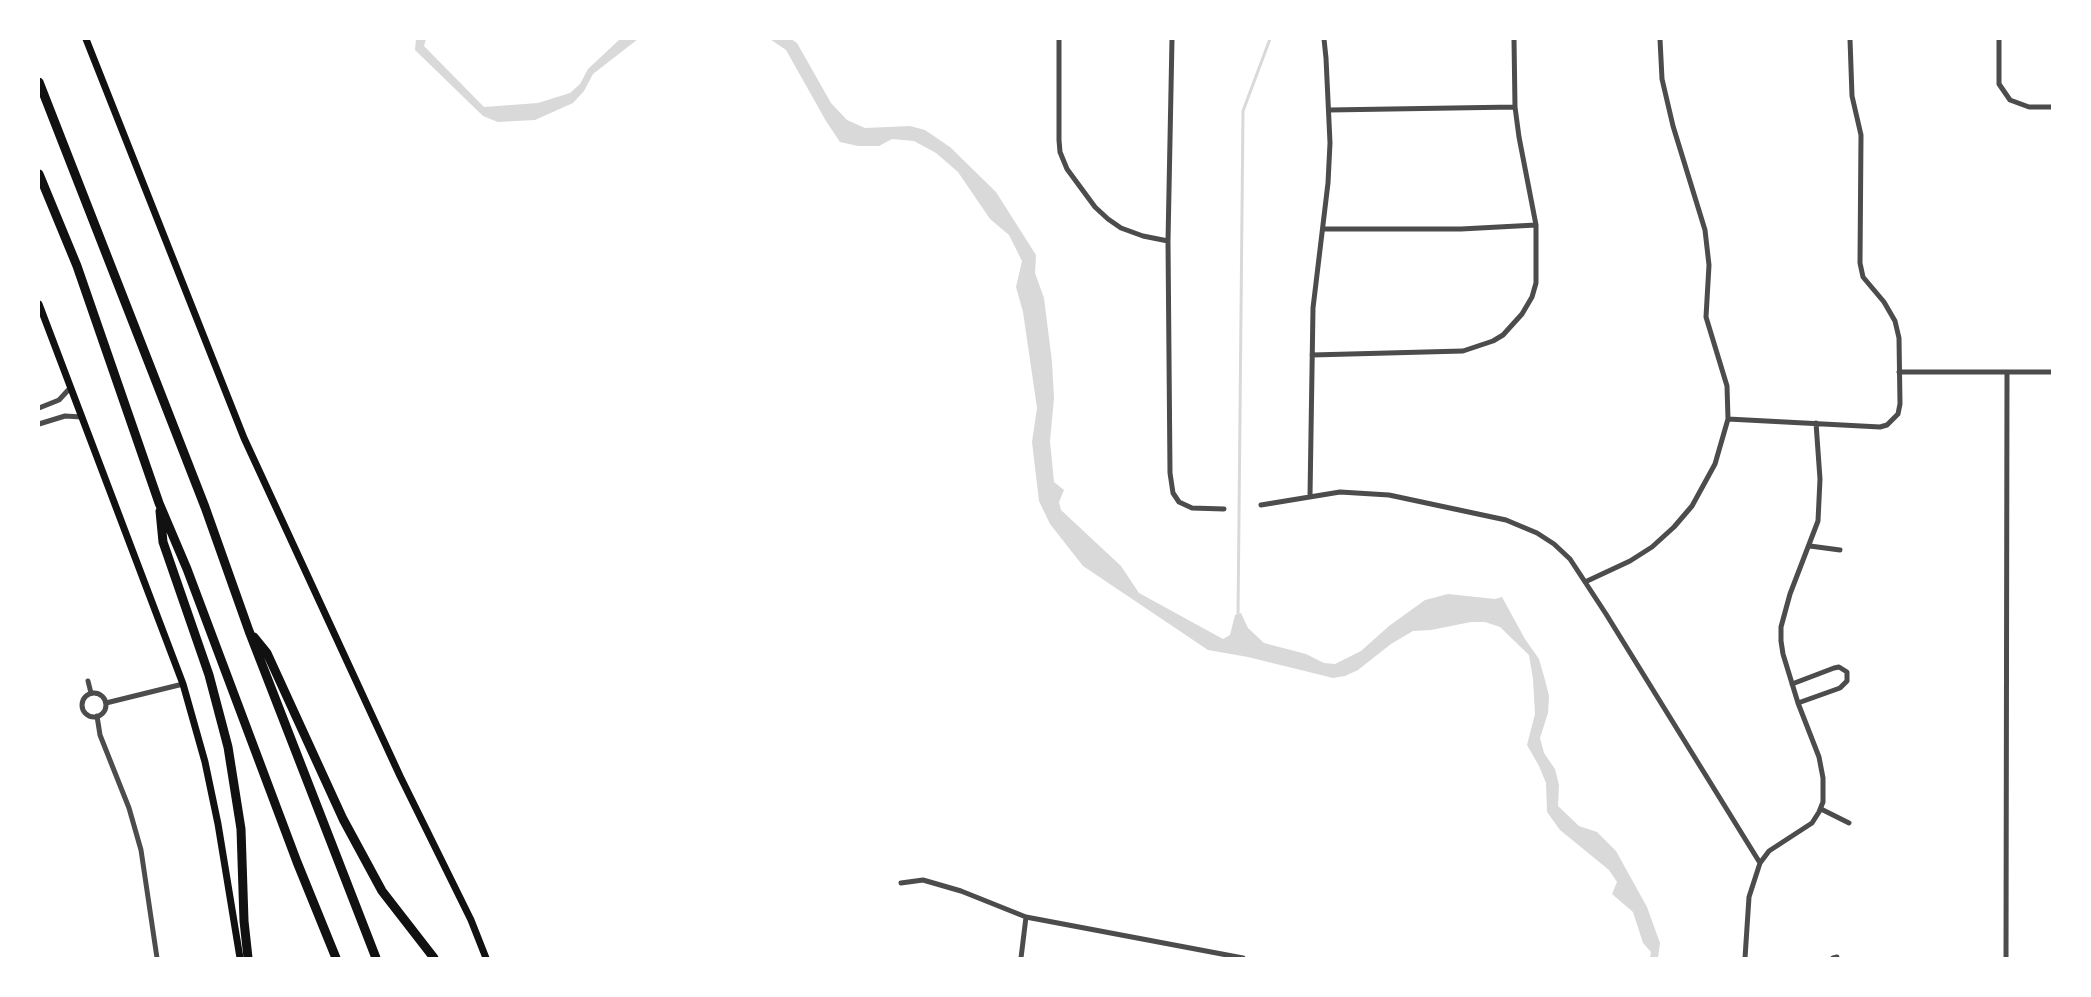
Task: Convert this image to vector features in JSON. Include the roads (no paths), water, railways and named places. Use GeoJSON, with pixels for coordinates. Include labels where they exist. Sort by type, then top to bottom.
{"type":"FeatureCollection","features":[{"type":"Feature","properties":{"kind":"highway"},"geometry":{"type":"LineString","coordinates":[[39,82],[376,958]]}},
{"type":"Feature","properties":{"kind":"highway"},"geometry":{"type":"LineString","coordinates":[[39,174],[77,266],[159,503],[187,569],[336,958]]}},
{"type":"Feature","properties":{"kind":"highway"},"geometry":{"type":"LineString","coordinates":[[159,503],[163,542],[209,675],[228,747],[240,828],[248,958]]}},
{"type":"Feature","properties":{"kind":"highway"},"geometry":{"type":"LineString","coordinates":[[249,631],[267,653],[343,819],[382,891],[434,958]]}},
{"type":"Feature","properties":{"kind":"main road"},"geometry":{"type":"LineString","coordinates":[[86,39],[244,438],[400,776],[471,920],[486,958]]}},
{"type":"Feature","properties":{"kind":"main road"},"geometry":{"type":"LineString","coordinates":[[39,304],[183,684],[214,804],[240,958]]}},
{"type":"Feature","properties":{"kind":"street"},"geometry":{"type":"LineString","coordinates":[[1059,39],[1059,140],[1060,152],[1067,169],[1095,207],[1108,219],[1121,228],[1143,236],[1168,241]]}},
{"type":"Feature","properties":{"kind":"street"},"geometry":{"type":"LineString","coordinates":[[1172,39],[1168,241],[1169,449],[1173,493],[1179,501],[1192,508],[1224,509]]}},
{"type":"Feature","properties":{"kind":"street"},"geometry":{"type":"LineString","coordinates":[[1310,496],[1313,308],[1323,229],[1330,143],[1324,39]]}},
{"type":"Feature","properties":{"kind":"street"},"geometry":{"type":"LineString","coordinates":[[1312,355],[1462,351],[1493,341],[1503,335],[1517,320],[1532,297],[1536,283],[1536,225],[1515,107],[1514,39]]}},
{"type":"Feature","properties":{"kind":"street"},"geometry":{"type":"LineString","coordinates":[[1585,582],[1630,561],[1652,547],[1674,527],[1692,506],[1707,481],[1715,464],[1728,418],[1726,386],[1706,317],[1709,265],[1705,230],[1673,126],[1662,79],[1660,39]]}},
{"type":"Feature","properties":{"kind":"street"},"geometry":{"type":"LineString","coordinates":[[1728,418],[1880,427],[1887,425],[1898,414],[1900,404],[1899,338],[1895,321],[1884,302],[1863,277],[1860,263],[1862,151],[1861,135],[1852,96],[1850,39]]}},
{"type":"Feature","properties":{"kind":"street"},"geometry":{"type":"LineString","coordinates":[[1999,39],[1999,84],[2010,100],[2029,107],[2052,107]]}},
{"type":"Feature","properties":{"kind":"street"},"geometry":{"type":"LineString","coordinates":[[1329,110],[1515,107]]}},
{"type":"Feature","properties":{"kind":"street"},"geometry":{"type":"LineString","coordinates":[[1323,229],[1461,229],[1536,225]]}},
{"type":"Feature","properties":{"kind":"street"},"geometry":{"type":"LineString","coordinates":[[1899,372],[2052,372]]}},
{"type":"Feature","properties":{"kind":"street"},"geometry":{"type":"LineString","coordinates":[[2006,958],[2007,372]]}},
{"type":"Feature","properties":{"kind":"street"},"geometry":{"type":"LineString","coordinates":[[39,408],[59,400],[71,387]]}},
{"type":"Feature","properties":{"kind":"street"},"geometry":{"type":"LineString","coordinates":[[39,424],[65,416],[82,417]]}},
{"type":"Feature","properties":{"kind":"street"},"geometry":{"type":"LineString","coordinates":[[1745,958],[1749,897],[1760,863],[1769,851],[1812,823],[1821,809],[1824,793],[1819,757],[1798,703],[1783,654],[1781,627],[1790,594],[1818,520],[1820,502],[1816,423]]}},
{"type":"Feature","properties":{"kind":"street"},"geometry":{"type":"LineString","coordinates":[[1261,505],[1340,492],[1389,495],[1506,520],[1537,533],[1554,544],[1570,559],[1585,582],[1760,863]]}},
{"type":"Feature","properties":{"kind":"street"},"geometry":{"type":"LineString","coordinates":[[1810,546],[1840,549]]}},
{"type":"Feature","properties":{"kind":"street"},"geometry":{"type":"LineString","coordinates":[[1792,684],[1834,668],[1839,667],[1847,672],[1848,681],[1840,688],[1798,703]]}},
{"type":"Feature","properties":{"kind":"street"},"geometry":{"type":"LineString","coordinates":[[88,681],[91,693]]}},
{"type":"Feature","properties":{"kind":"street"},"geometry":{"type":"LineString","coordinates":[[106,703],[183,684]]}},
{"type":"Feature","properties":{"kind":"street"},"geometry":{"type":"LineString","coordinates":[[91,693],[100,695],[106,703],[104,711],[97,716],[87,715],[82,706],[84,698],[91,693]]}},
{"type":"Feature","properties":{"kind":"street"},"geometry":{"type":"LineString","coordinates":[[97,716],[100,735],[129,808],[141,850],[157,958]]}},
{"type":"Feature","properties":{"kind":"street"},"geometry":{"type":"LineString","coordinates":[[1821,809],[1849,823]]}},
{"type":"Feature","properties":{"kind":"street"},"geometry":{"type":"LineString","coordinates":[[901,883],[923,880],[942,884],[1026,917],[1243,958]]}},
{"type":"Feature","properties":{"kind":"street"},"geometry":{"type":"LineString","coordinates":[[1021,958],[1026,917]]}},
{"type":"Feature","properties":{"kind":"waterway"},"geometry":{"type":"LineString","coordinates":[[1238,617],[1243,111],[1270,39]]}}]}
